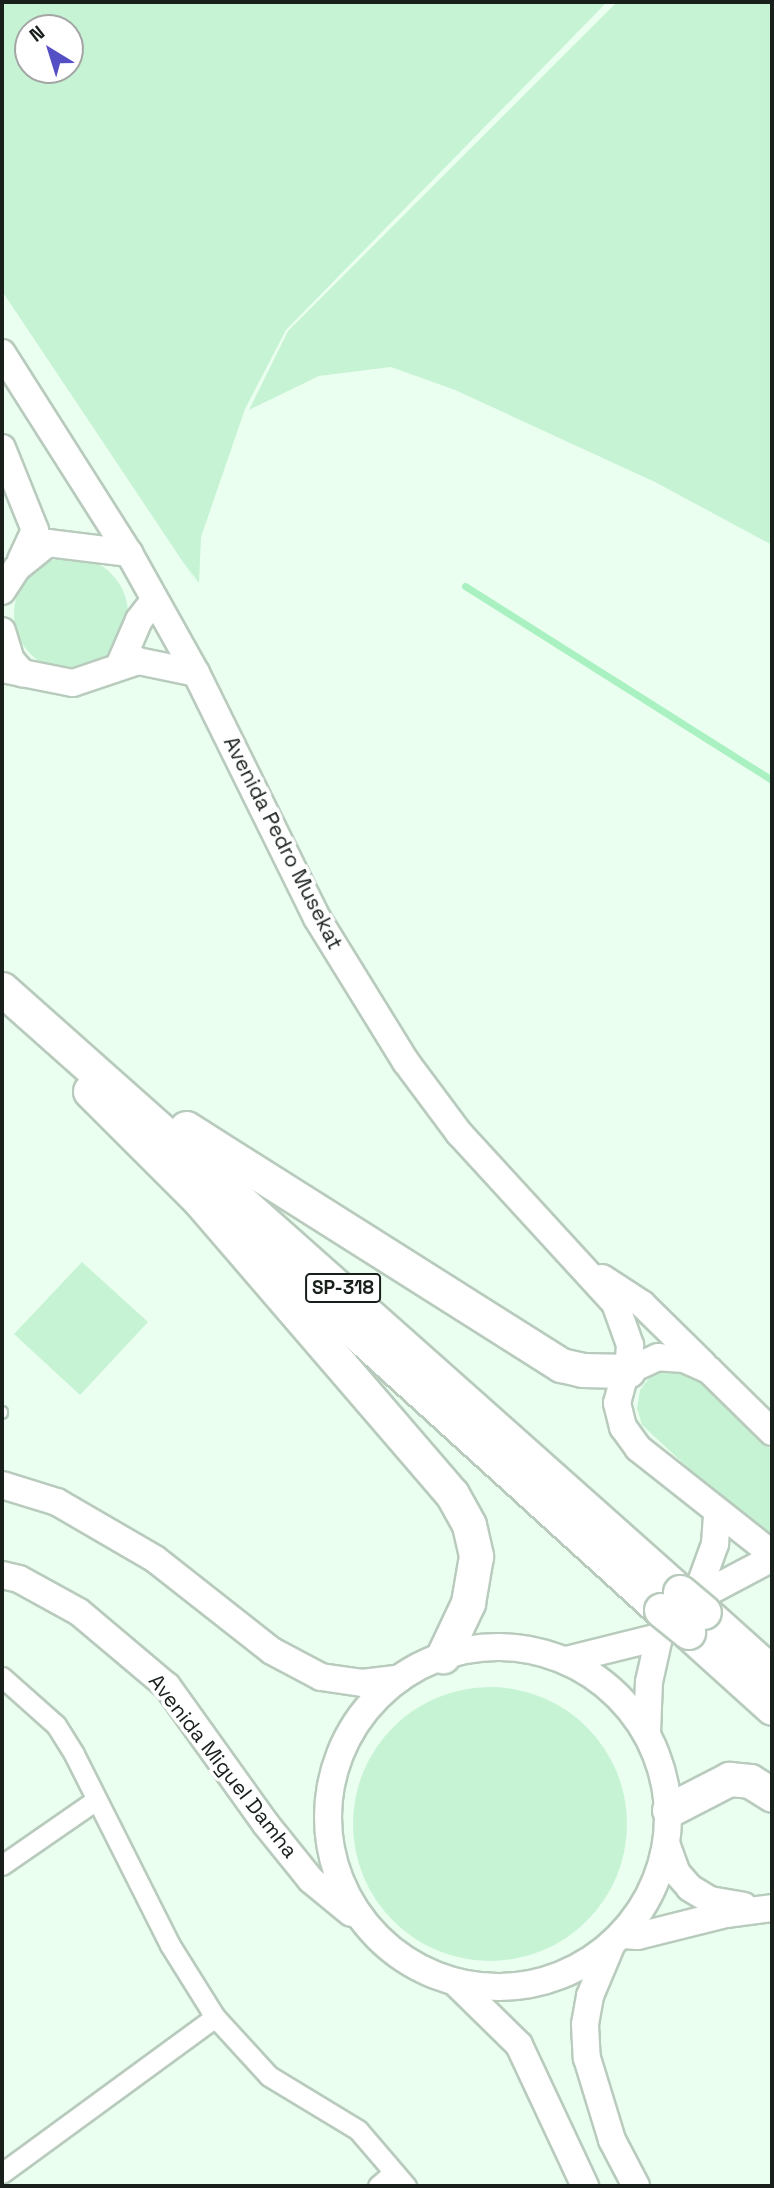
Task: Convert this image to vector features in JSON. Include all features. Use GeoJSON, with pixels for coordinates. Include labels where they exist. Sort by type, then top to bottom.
{"type":"FeatureCollection","features":[{"type":"Feature","properties":{"kind":"highway","name":"SP-318"},"geometry":{"type":"LineString","coordinates":[[2,989],[95,1082],[681,1614],[772,1708]]}},
{"type":"Feature","properties":{"kind":"highway","name":"SP-318"},"geometry":{"type":"LineString","coordinates":[[2,1013],[95,1082]]}},
{"type":"Feature","properties":{"kind":"highway"},"geometry":{"type":"LineString","coordinates":[[95,1082],[561,1365],[582,1370],[628,1371]]}},
{"type":"Feature","properties":{"kind":"highway"},"geometry":{"type":"LineString","coordinates":[[95,1082],[452,1494],[469,1525],[476,1556],[468,1603],[443,1656]]}},
{"type":"Feature","properties":{"kind":"highway","name":"SP-318"},"geometry":{"type":"LineString","coordinates":[[681,1614],[772,1673]]}},
{"type":"Feature","properties":{"kind":"highway"},"geometry":{"type":"LineString","coordinates":[[669,1810],[729,1779],[750,1782],[772,1795]]}},
{"type":"Feature","properties":{"kind":"street","name":"Avenida Pedro Musekat"},"geometry":{"type":"LineString","coordinates":[[2,353],[130,554],[153,602],[197,673],[317,918],[406,1062],[517,1200],[589,1270],[623,1316],[630,1345],[628,1371],[617,1403],[623,1427],[638,1448],[772,1556]]}},
{"type":"Feature","properties":{"kind":"street"},"geometry":{"type":"LineString","coordinates":[[2,449],[16,477],[35,530],[7,581]]}},
{"type":"Feature","properties":{"kind":"street"},"geometry":{"type":"LineString","coordinates":[[7,581],[48,543],[130,554]]}},
{"type":"Feature","properties":{"kind":"street"},"geometry":{"type":"LineString","coordinates":[[120,664],[139,620],[153,602]]}},
{"type":"Feature","properties":{"kind":"street"},"geometry":{"type":"LineString","coordinates":[[2,631],[12,671],[73,683],[120,664],[174,666],[197,673]]}},
{"type":"Feature","properties":{"kind":"street","name":"Avenida Pedro Musekat"},"geometry":{"type":"LineString","coordinates":[[589,1270],[642,1304],[772,1433]]}},
{"type":"Feature","properties":{"kind":"street"},"geometry":{"type":"LineString","coordinates":[[628,1371],[658,1357],[684,1359],[709,1370]]}},
{"type":"Feature","properties":{"kind":"street"},"geometry":{"type":"LineString","coordinates":[[2,1485],[57,1502],[155,1559],[272,1651],[321,1677],[362,1683],[400,1678]]}},
{"type":"Feature","properties":{"kind":"street"},"geometry":{"type":"LineString","coordinates":[[648,1733],[649,1682],[715,1544],[717,1513]]}},
{"type":"Feature","properties":{"kind":"street"},"geometry":{"type":"LineString","coordinates":[[566,1660],[681,1614],[772,1556]]}},
{"type":"Feature","properties":{"kind":"street","name":"Avenida Miguel Damha"},"geometry":{"type":"LineString","coordinates":[[2,1575],[19,1579],[79,1612],[167,1686],[312,1880],[420,1970],[457,1983]]}},
{"type":"Feature","properties":{"kind":"street"},"geometry":{"type":"LineString","coordinates":[[365,1925],[335,1869],[327,1826],[331,1784],[345,1743],[368,1707],[400,1678],[443,1656],[487,1647],[532,1650],[566,1660],[612,1689],[648,1733],[659,1758],[669,1810],[667,1846],[649,1897],[617,1940],[590,1996],[587,2058],[612,2140],[636,2186]]}},
{"type":"Feature","properties":{"kind":"street"},"geometry":{"type":"LineString","coordinates":[[2,1677],[56,1725],[170,1945],[215,2017],[269,2076],[358,2130],[400,2179],[378,2186]]}},
{"type":"Feature","properties":{"kind":"street"},"geometry":{"type":"LineString","coordinates":[[2,1865],[96,1800]]}},
{"type":"Feature","properties":{"kind":"street"},"geometry":{"type":"LineString","coordinates":[[667,1846],[677,1873],[690,1888],[710,1900],[765,1908]]}},
{"type":"Feature","properties":{"kind":"street"},"geometry":{"type":"LineString","coordinates":[[457,1983],[507,1988],[550,1980],[589,1962],[617,1940],[765,1908]]}},
{"type":"Feature","properties":{"kind":"street"},"geometry":{"type":"LineString","coordinates":[[457,1983],[519,2045],[585,2186]]}},
{"type":"Feature","properties":{"kind":"street"},"geometry":{"type":"LineString","coordinates":[[2,2173],[215,2017]]}},
{"type":"Feature","properties":{"kind":"green space"},"geometry":{"type":"Polygon","coordinates":[[[2,2],[607,2],[286,330],[245,409],[201,537],[199,583],[185,564],[201,589],[2,291],[2,2]]]}},
{"type":"Feature","properties":{"kind":"green space"},"geometry":{"type":"Polygon","coordinates":[[[617,2],[772,2],[772,545],[655,482],[455,390],[391,367],[319,376],[249,410],[288,331],[617,2]]]}},
{"type":"Feature","properties":{"kind":"green space"},"geometry":{"type":"Polygon","coordinates":[[[71,557],[93,562],[111,574],[123,592],[128,614],[123,636],[111,654],[93,666],[71,671],[49,666],[31,654],[19,636],[14,614],[19,592],[31,574],[49,562],[71,557]]]}},
{"type":"Feature","properties":{"kind":"green space"},"geometry":{"type":"Polygon","coordinates":[[[82,1262],[148,1322],[80,1395],[14,1334],[82,1262]]]}},
{"type":"Feature","properties":{"kind":"green space"},"geometry":{"type":"Polygon","coordinates":[[[668,1370],[696,1378],[772,1450],[772,1536],[755,1530],[642,1425],[637,1408],[640,1390],[651,1376],[668,1370]]]}},
{"type":"Feature","properties":{"kind":"green space"},"geometry":{"type":"Polygon","coordinates":[[[503,1687],[543,1697],[566,1710],[587,1727],[604,1748],[617,1771],[625,1797],[625,1851],[617,1877],[604,1900],[587,1921],[566,1938],[543,1951],[517,1959],[477,1961],[437,1951],[425,1945],[403,1930],[384,1911],[363,1877],[355,1851],[353,1811],[363,1771],[369,1759],[384,1737],[403,1718],[437,1697],[463,1689],[503,1687]]]}},
{"type":"Feature","properties":{"kind":"waterway"},"geometry":{"type":"LineString","coordinates":[[465,586],[772,780]]}}]}
